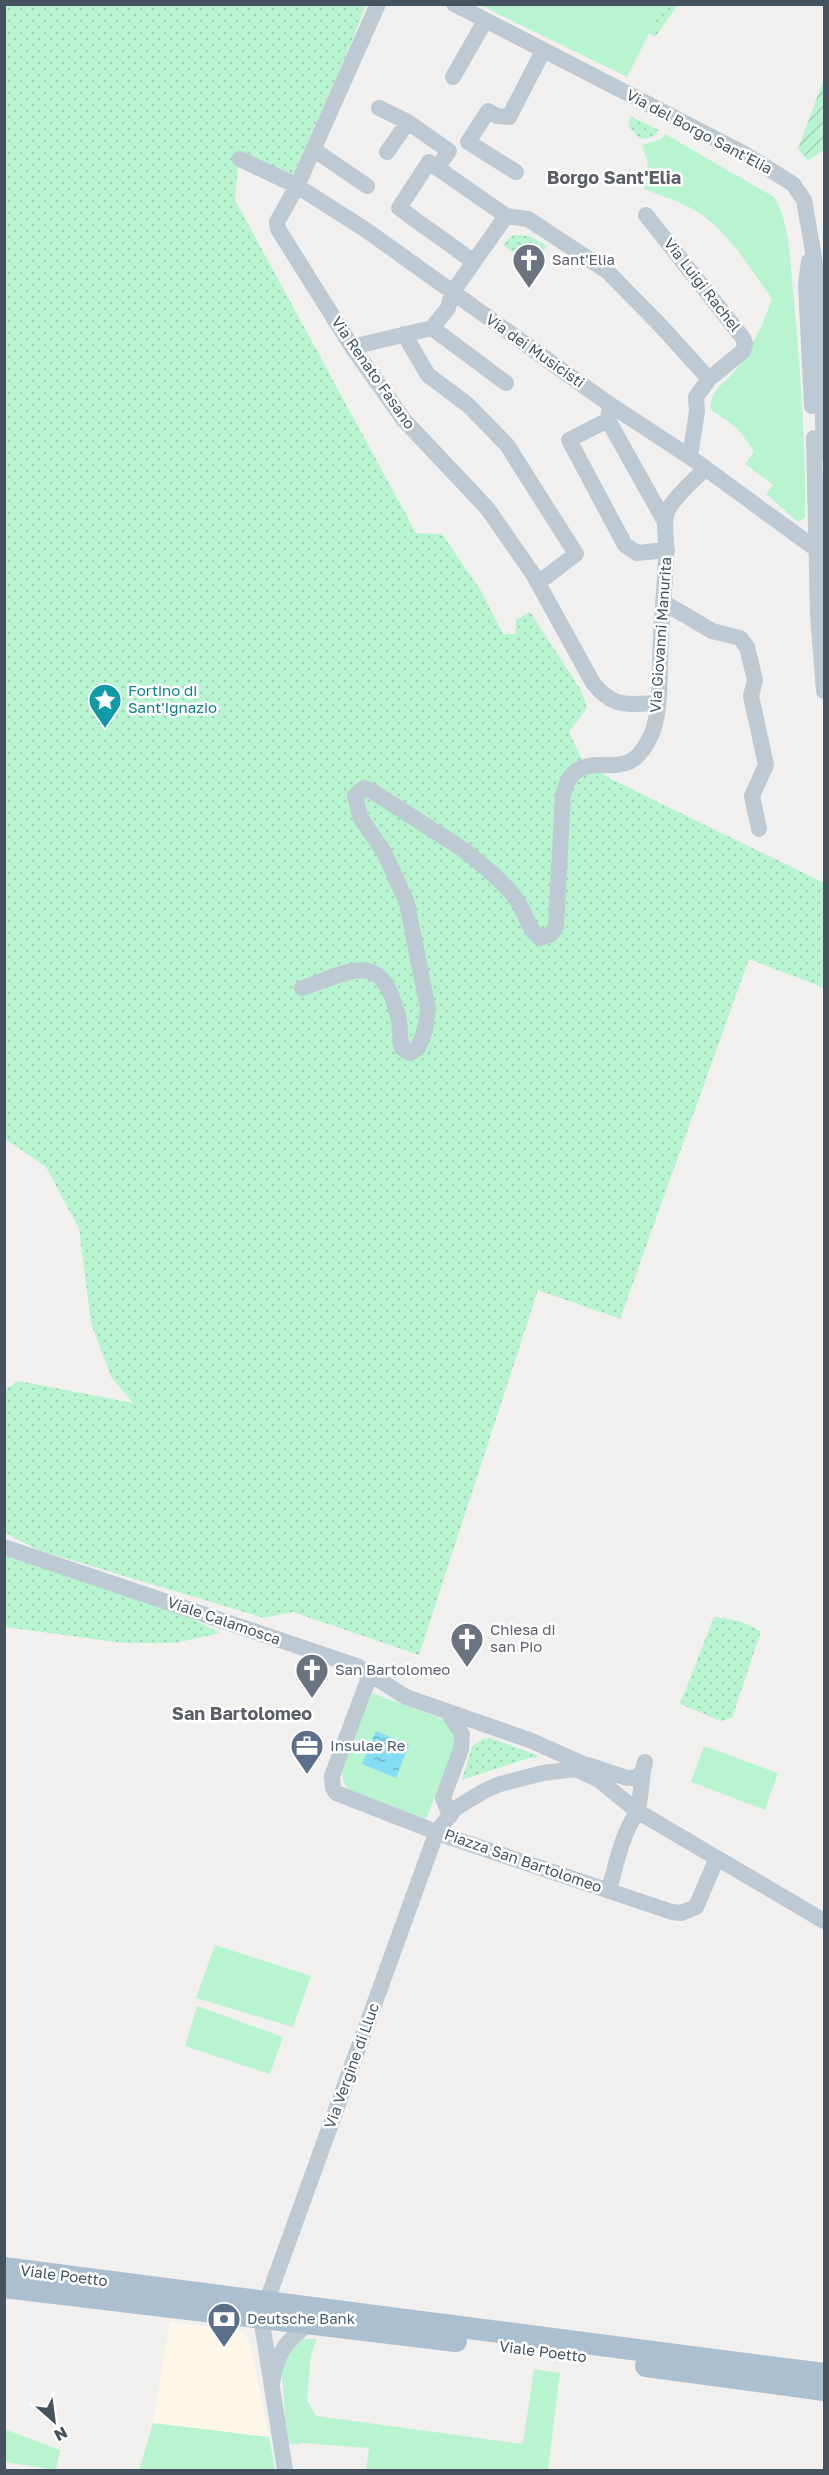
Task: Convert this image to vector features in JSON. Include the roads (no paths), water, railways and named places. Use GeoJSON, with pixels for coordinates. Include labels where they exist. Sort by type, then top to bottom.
{"type":"FeatureCollection","features":[{"type":"Feature","properties":{"kind":"main road","name":"Viale Poetto"},"geometry":{"type":"LineString","coordinates":[[4,2268],[264,2309],[309,2323],[825,2390]]}},
{"type":"Feature","properties":{"kind":"main road","name":"Viale Poetto"},"geometry":{"type":"LineString","coordinates":[[4,2287],[264,2309],[825,2374]]}},
{"type":"Feature","properties":{"kind":"street","name":"Via Renato Fasano"},"geometry":{"type":"LineString","coordinates":[[378,4],[297,186],[277,222],[278,229],[352,347],[410,427],[487,508],[538,583],[593,682],[605,697],[620,704],[658,703]]}},
{"type":"Feature","properties":{"kind":"street","name":"Via del Borgo Sant'Elia"},"geometry":{"type":"LineString","coordinates":[[454,4],[743,153],[793,184],[804,200],[819,286],[825,453]]}},
{"type":"Feature","properties":{"kind":"street"},"geometry":{"type":"LineString","coordinates":[[453,77],[485,21]]}},
{"type":"Feature","properties":{"kind":"street"},"geometry":{"type":"LineString","coordinates":[[516,172],[468,142],[488,111],[497,116],[509,117],[543,51]]}},
{"type":"Feature","properties":{"kind":"street"},"geometry":{"type":"LineString","coordinates":[[379,108],[408,122],[449,151],[437,168]]}},
{"type":"Feature","properties":{"kind":"street"},"geometry":{"type":"LineString","coordinates":[[387,152],[408,122]]}},
{"type":"Feature","properties":{"kind":"street"},"geometry":{"type":"LineString","coordinates":[[313,149],[367,186]]}},
{"type":"Feature","properties":{"kind":"street","name":"Via dei Musicisti"},"geometry":{"type":"LineString","coordinates":[[240,159],[297,186],[366,230],[609,412],[690,457],[820,550]]}},
{"type":"Feature","properties":{"kind":"street"},"geometry":{"type":"LineString","coordinates":[[474,262],[399,208],[429,162],[506,216],[528,219],[607,271],[662,326],[708,380],[696,397],[697,411],[690,457]]}},
{"type":"Feature","properties":{"kind":"street","name":"Via Luigi Rachel"},"geometry":{"type":"LineString","coordinates":[[646,215],[743,338],[745,344],[743,351],[708,380]]}},
{"type":"Feature","properties":{"kind":"street"},"geometry":{"type":"LineString","coordinates":[[352,347],[432,328],[448,308],[452,293],[506,216]]}},
{"type":"Feature","properties":{"kind":"street"},"geometry":{"type":"LineString","coordinates":[[808,219],[825,232]]}},
{"type":"Feature","properties":{"kind":"street","name":"Via del Borgo Sant'Elia"},"geometry":{"type":"LineString","coordinates":[[811,248],[806,284],[820,550],[818,615],[825,691]]}},
{"type":"Feature","properties":{"kind":"street","name":"Via del Borgo Sant'Elia"},"geometry":{"type":"LineString","coordinates":[[819,286],[825,266]]}},
{"type":"Feature","properties":{"kind":"street"},"geometry":{"type":"LineString","coordinates":[[432,328],[506,383]]}},
{"type":"Feature","properties":{"kind":"street"},"geometry":{"type":"LineString","coordinates":[[404,334],[428,375],[468,405],[507,445],[576,554],[538,583]]}},
{"type":"Feature","properties":{"kind":"street"},"geometry":{"type":"LineString","coordinates":[[664,522],[609,412],[569,440],[625,546],[637,553],[666,550]]}},
{"type":"Feature","properties":{"kind":"street"},"geometry":{"type":"LineString","coordinates":[[664,522],[669,508],[705,469]]}},
{"type":"Feature","properties":{"kind":"street","name":"Via Giovanni Manurita"},"geometry":{"type":"LineString","coordinates":[[302,988],[358,968],[373,972],[386,985],[399,1019],[401,1046],[407,1052],[413,1052],[418,1048],[425,1030],[428,1009],[426,993],[407,903],[384,852],[360,817],[355,804],[355,796],[364,788],[464,850],[510,891],[519,903],[532,930],[540,938],[551,934],[556,926],[563,795],[568,782],[573,774],[591,765],[621,766],[635,758],[646,746],[653,730],[658,703],[666,550],[664,522]]}},
{"type":"Feature","properties":{"kind":"street"},"geometry":{"type":"LineString","coordinates":[[663,603],[712,631],[740,638],[747,647],[754,680],[751,696],[766,765],[752,796],[759,829]]}},
{"type":"Feature","properties":{"kind":"street","name":"Viale Calamosca"},"geometry":{"type":"LineString","coordinates":[[4,1547],[346,1662],[406,1697],[532,1741],[588,1764]]}},
{"type":"Feature","properties":{"kind":"street","name":"Piazza San Bartolomeo"},"geometry":{"type":"LineString","coordinates":[[369,1675],[332,1776],[333,1788],[345,1797],[437,1831],[672,1912],[690,1911],[700,1900],[717,1858],[637,1811],[599,1780],[576,1769],[543,1773],[500,1784],[484,1791],[456,1808],[437,1831]]}},
{"type":"Feature","properties":{"kind":"street","name":"Piazza San Bartolomeo"},"geometry":{"type":"LineString","coordinates":[[447,1712],[462,1734],[461,1749],[443,1798],[450,1816]]}},
{"type":"Feature","properties":{"kind":"street"},"geometry":{"type":"LineString","coordinates":[[588,1764],[599,1780]]}},
{"type":"Feature","properties":{"kind":"street","name":"Piazza San Bartolomeo"},"geometry":{"type":"LineString","coordinates":[[588,1764],[627,1778],[636,1778],[644,1767],[643,1789],[637,1811],[629,1824],[619,1851],[609,1890]]}},
{"type":"Feature","properties":{"kind":"street","name":"Via Vergine di Lluc"},"geometry":{"type":"LineString","coordinates":[[264,2309],[437,1831]]}},
{"type":"Feature","properties":{"kind":"street"},"geometry":{"type":"LineString","coordinates":[[717,1858],[825,1921]]}},
{"type":"Feature","properties":{"kind":"street"},"geometry":{"type":"LineString","coordinates":[[264,2309],[273,2398],[285,2470]]}},
{"type":"Feature","properties":{"kind":"street"},"geometry":{"type":"LineString","coordinates":[[273,2398],[273,2377],[277,2358],[287,2342],[309,2323]]}},
{"type":"Feature","properties":{"kind":"water"},"geometry":{"type":"Polygon","coordinates":[[[376,1731],[409,1745],[396,1778],[362,1764],[376,1731]]]}},
{"type":"Feature","properties":{"kind":"place","name":"Sant'Elia"},"geometry":{"type":"Point","coordinates":[529,289]}},
{"type":"Feature","properties":{"kind":"place","name":"Fortino di Sant'Ignazio"},"geometry":{"type":"Point","coordinates":[105,729]}},
{"type":"Feature","properties":{"kind":"place","name":"Chiesa di san Pio"},"geometry":{"type":"Point","coordinates":[467,1668]}},
{"type":"Feature","properties":{"kind":"place","name":"San Bartolomeo"},"geometry":{"type":"Point","coordinates":[312,1699]}},
{"type":"Feature","properties":{"kind":"place","name":"Insulae Re"},"geometry":{"type":"Point","coordinates":[307,1775]}},
{"type":"Feature","properties":{"kind":"place","name":"Deutsche Bank"},"geometry":{"type":"Point","coordinates":[224,2348]}},
{"type":"Feature","properties":{"kind":"district","name":"Borgo Sant'Elia"},"geometry":{"type":"Point","coordinates":[614,178]}},
{"type":"Feature","properties":{"kind":"district","name":"San Bartolomeo"},"geometry":{"type":"Point","coordinates":[242,1714]}}]}
